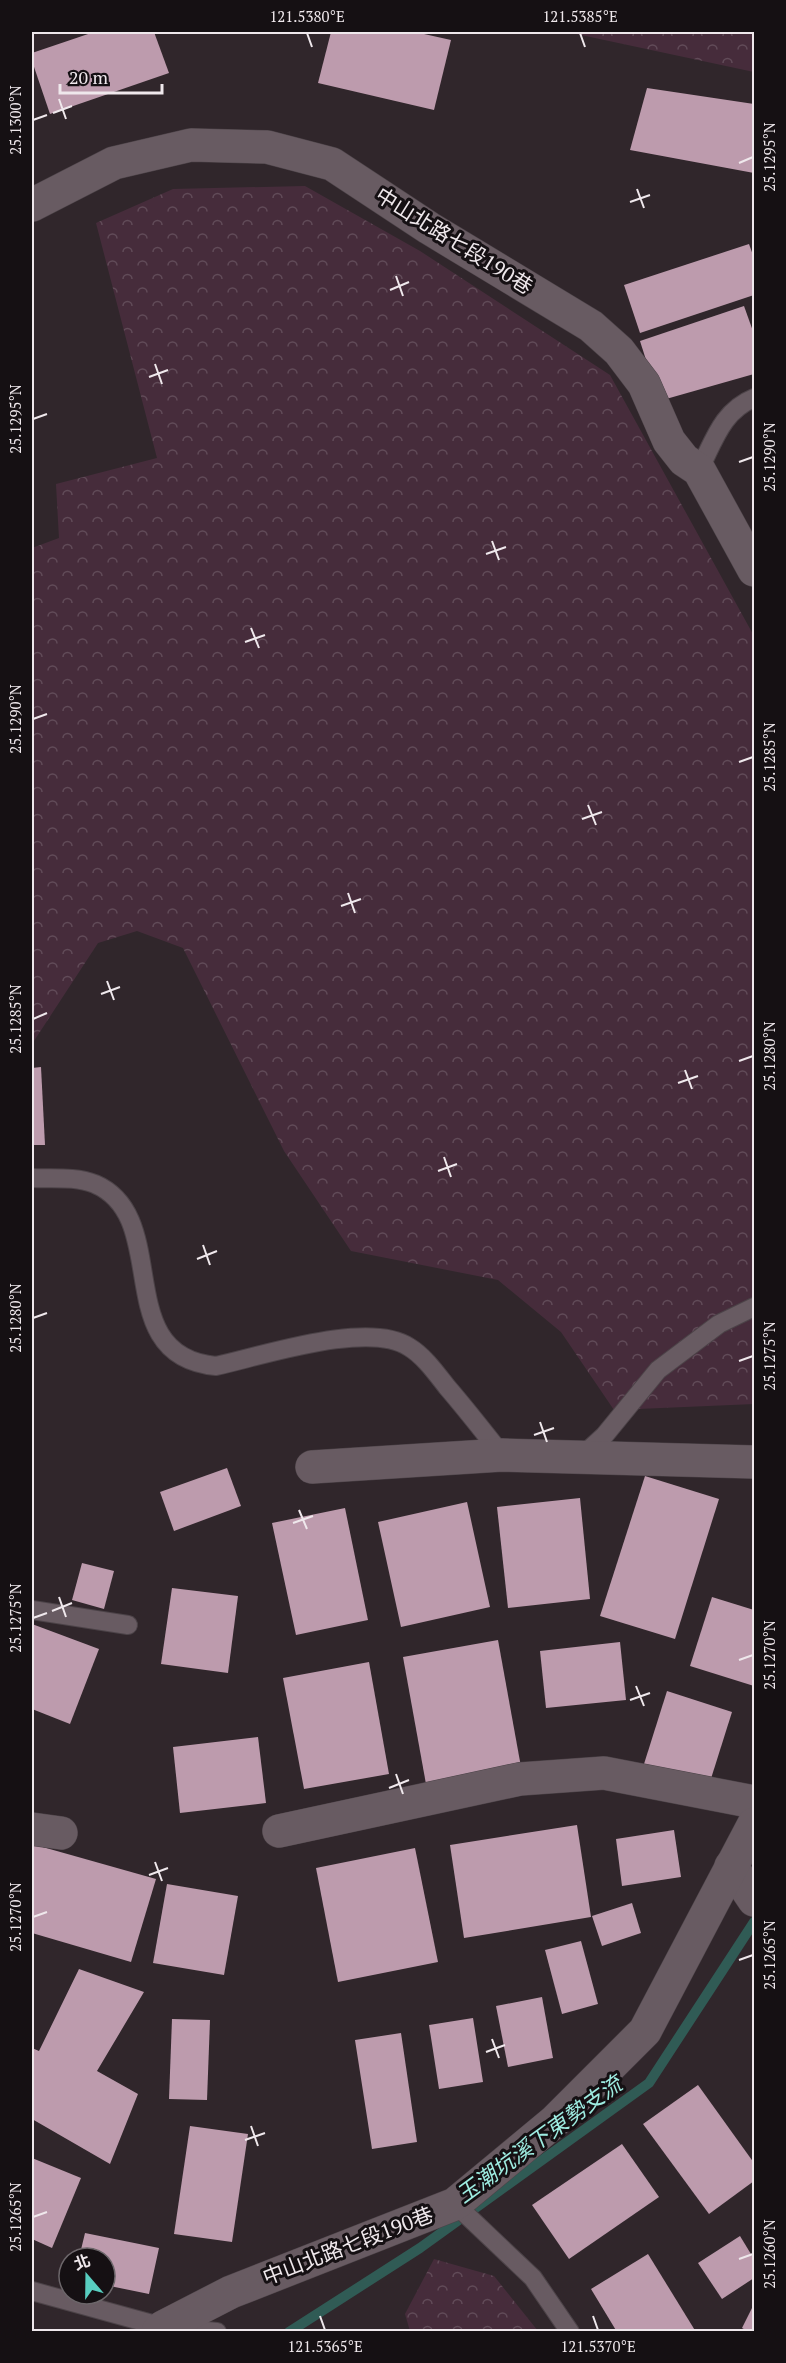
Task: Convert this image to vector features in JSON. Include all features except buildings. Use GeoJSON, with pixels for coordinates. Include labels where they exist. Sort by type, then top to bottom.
{"type":"FeatureCollection","features":[{"type":"Feature","properties":{"kind":"street","name":"中山北路七段190巷"},"geometry":{"type":"LineString","coordinates":[[32,205],[114,163],[190,145],[267,147],[332,164],[429,228],[591,326],[619,351],[644,384],[669,441],[684,460],[699,470],[754,570]]}},
{"type":"Feature","properties":{"kind":"street"},"geometry":{"type":"LineString","coordinates":[[312,1467],[502,1455],[754,1462]]}},
{"type":"Feature","properties":{"kind":"street"},"geometry":{"type":"LineString","coordinates":[[279,1831],[520,1779],[604,1773],[754,1802]]}},
{"type":"Feature","properties":{"kind":"street","name":"中山北路七段190巷"},"geometry":{"type":"LineString","coordinates":[[160,2329],[231,2292],[454,2204],[555,2121],[645,2031],[754,1824]]}},
{"type":"Feature","properties":{"kind":"street"},"geometry":{"type":"LineString","coordinates":[[731,1866],[754,1900]]}},
{"type":"Feature","properties":{"kind":"lane"},"geometry":{"type":"LineString","coordinates":[[699,470],[726,418],[739,405],[754,398]]}},
{"type":"Feature","properties":{"kind":"lane"},"geometry":{"type":"LineString","coordinates":[[32,1179],[73,1179],[95,1185],[122,1204],[133,1230],[147,1302],[161,1338],[183,1358],[198,1365],[216,1366],[329,1340],[386,1338],[409,1346],[429,1364],[502,1455]]}},
{"type":"Feature","properties":{"kind":"lane"},"geometry":{"type":"LineString","coordinates":[[581,1457],[604,1436],[658,1370],[719,1324],[754,1307]]}},
{"type":"Feature","properties":{"kind":"lane"},"geometry":{"type":"LineString","coordinates":[[32,1610],[128,1625]]}},
{"type":"Feature","properties":{"kind":"lane"},"geometry":{"type":"LineString","coordinates":[[454,2204],[532,2278],[570,2331]]}},
{"type":"Feature","properties":{"kind":"lane"},"geometry":{"type":"LineString","coordinates":[[32,2291],[160,2329],[217,2331]]}},
{"type":"Feature","properties":{"kind":"green space"},"geometry":{"type":"Polygon","coordinates":[[[567,32],[754,32],[754,72],[567,32]]]}},
{"type":"Feature","properties":{"kind":"green space"},"geometry":{"type":"Polygon","coordinates":[[[305,186],[420,251],[610,375],[754,636],[754,1404],[614,1410],[561,1332],[498,1280],[351,1251],[284,1151],[183,948],[137,931],[98,943],[32,1044],[32,548],[59,538],[56,484],[157,458],[96,223],[173,189],[305,186]]]}},
{"type":"Feature","properties":{"kind":"green space"},"geometry":{"type":"Polygon","coordinates":[[[434,2259],[494,2276],[538,2331],[410,2331],[405,2314],[434,2259]]]}},
{"type":"Feature","properties":{"kind":"waterway","name":"玉潮坑溪下東勢支流"},"geometry":{"type":"LineString","coordinates":[[289,2332],[420,2248],[649,2083],[754,1922]]}}]}
